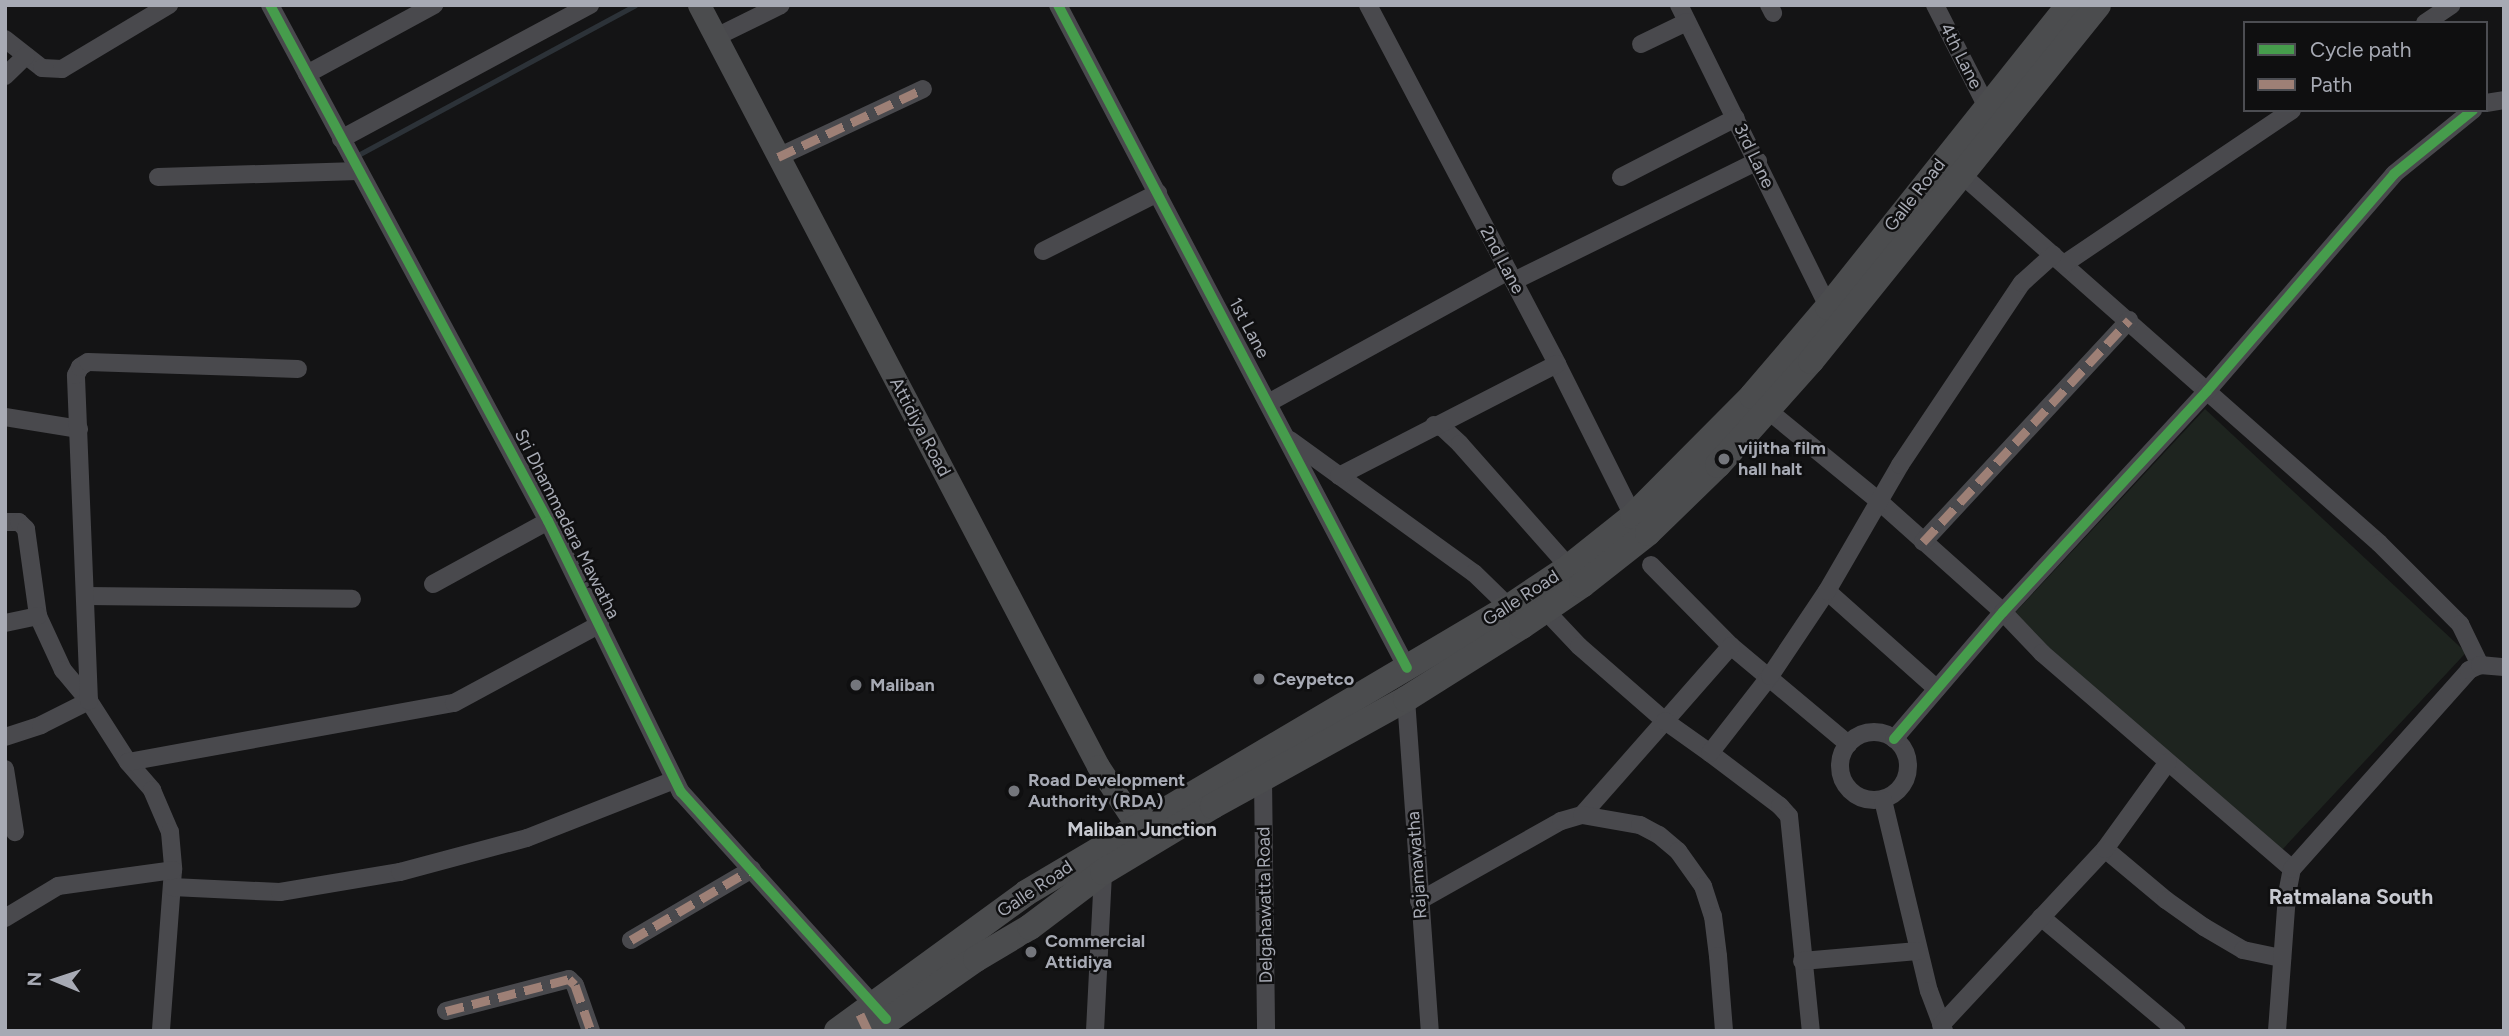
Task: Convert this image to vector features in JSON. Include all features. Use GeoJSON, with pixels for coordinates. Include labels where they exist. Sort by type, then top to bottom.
{"type":"FeatureCollection","features":[{"type":"Feature","properties":{"kind":"highway","name":"Galle Road"},"geometry":{"type":"LineString","coordinates":[[872,1019],[1026,893],[1263,779],[1406,699],[1545,610],[1634,548],[1718,465],[1828,307],[2069,5]]}},
{"type":"Feature","properties":{"kind":"highway","name":"Galle Road"},"geometry":{"type":"LineString","coordinates":[[837,1031],[872,1019],[1030,927],[1103,872],[1144,834],[1509,607],[1569,567],[1633,516],[1760,404],[1845,321],[2098,5]]}},
{"type":"Feature","properties":{"kind":"main road","name":"Attidiya Road"},"geometry":{"type":"LineString","coordinates":[[699,5],[1098,766],[1144,834]]}},
{"type":"Feature","properties":{"kind":"street"},"geometry":{"type":"LineString","coordinates":[[5,39],[42,68],[62,69],[169,5]]}},
{"type":"Feature","properties":{"kind":"street","name":"Sri Dhammadara Mawatha"},"geometry":{"type":"LineString","coordinates":[[270,5],[548,521],[681,792],[752,869],[872,1019]]}},
{"type":"Feature","properties":{"kind":"street"},"geometry":{"type":"LineString","coordinates":[[307,74],[434,5]]}},
{"type":"Feature","properties":{"kind":"street"},"geometry":{"type":"LineString","coordinates":[[341,139],[590,5]]}},
{"type":"Feature","properties":{"kind":"street"},"geometry":{"type":"LineString","coordinates":[[716,37],[781,5]]}},
{"type":"Feature","properties":{"kind":"street","name":"1st Lane"},"geometry":{"type":"LineString","coordinates":[[1058,5],[1407,668]]}},
{"type":"Feature","properties":{"kind":"street","name":"2nd Lane"},"geometry":{"type":"LineString","coordinates":[[1368,5],[1557,364],[1633,516]]}},
{"type":"Feature","properties":{"kind":"street","name":"3rd Lane"},"geometry":{"type":"LineString","coordinates":[[1679,5],[1828,307]]}},
{"type":"Feature","properties":{"kind":"street","name":"4th Lane"},"geometry":{"type":"LineString","coordinates":[[1935,5],[1987,107]]}},
{"type":"Feature","properties":{"kind":"street"},"geometry":{"type":"LineString","coordinates":[[2428,21],[2452,5]]}},
{"type":"Feature","properties":{"kind":"street"},"geometry":{"type":"LineString","coordinates":[[1641,44],[1687,22]]}},
{"type":"Feature","properties":{"kind":"street"},"geometry":{"type":"LineString","coordinates":[[5,76],[26,56]]}},
{"type":"Feature","properties":{"kind":"street"},"geometry":{"type":"LineString","coordinates":[[778,157],[923,89]]}},
{"type":"Feature","properties":{"kind":"street"},"geometry":{"type":"LineString","coordinates":[[1710,753],[1770,676],[1827,591],[1881,503],[1900,465],[2022,283],[2289,112]]}},
{"type":"Feature","properties":{"kind":"street"},"geometry":{"type":"LineString","coordinates":[[1894,739],[2003,612],[2207,391],[2394,174],[2471,112]]}},
{"type":"Feature","properties":{"kind":"street"},"geometry":{"type":"LineString","coordinates":[[1621,177],[1736,118]]}},
{"type":"Feature","properties":{"kind":"street"},"geometry":{"type":"LineString","coordinates":[[1268,403],[1511,276],[1758,161]]}},
{"type":"Feature","properties":{"kind":"street"},"geometry":{"type":"LineString","coordinates":[[158,177],[358,171]]}},
{"type":"Feature","properties":{"kind":"street"},"geometry":{"type":"LineString","coordinates":[[1961,174],[2129,320],[2436,598],[2460,624],[2480,665]]}},
{"type":"Feature","properties":{"kind":"street"},"geometry":{"type":"LineString","coordinates":[[1043,251],[1158,193]]}},
{"type":"Feature","properties":{"kind":"street"},"geometry":{"type":"LineString","coordinates":[[1923,542],[2129,320]]}},
{"type":"Feature","properties":{"kind":"street"},"geometry":{"type":"LineString","coordinates":[[89,701],[76,375],[88,362],[298,369]]}},
{"type":"Feature","properties":{"kind":"street"},"geometry":{"type":"LineString","coordinates":[[1339,476],[1557,364]]}},
{"type":"Feature","properties":{"kind":"street"},"geometry":{"type":"LineString","coordinates":[[1760,404],[1881,503],[2003,612],[2042,653],[2292,869]]}},
{"type":"Feature","properties":{"kind":"street"},"geometry":{"type":"LineString","coordinates":[[5,417],[79,429]]}},
{"type":"Feature","properties":{"kind":"street"},"geometry":{"type":"LineString","coordinates":[[1434,425],[1443,428],[1460,444],[1569,567]]}},
{"type":"Feature","properties":{"kind":"street"},"geometry":{"type":"LineString","coordinates":[[1288,439],[1474,573],[1509,607]]}},
{"type":"Feature","properties":{"kind":"street"},"geometry":{"type":"LineString","coordinates":[[433,584],[548,521]]}},
{"type":"Feature","properties":{"kind":"street"},"geometry":{"type":"LineString","coordinates":[[5,522],[19,522],[26,529],[38,616],[63,670],[89,701],[128,762],[152,790],[170,832],[172,878],[161,1031]]}},
{"type":"Feature","properties":{"kind":"street"},"geometry":{"type":"LineString","coordinates":[[1651,565],[1731,646],[1848,744]]}},
{"type":"Feature","properties":{"kind":"street"},"geometry":{"type":"LineString","coordinates":[[1827,591],[1937,689]]}},
{"type":"Feature","properties":{"kind":"street"},"geometry":{"type":"LineString","coordinates":[[85,596],[352,598]]}},
{"type":"Feature","properties":{"kind":"street"},"geometry":{"type":"LineString","coordinates":[[1545,610],[1579,646],[1665,720],[1789,816],[1801,961],[1811,1031]]}},
{"type":"Feature","properties":{"kind":"street"},"geometry":{"type":"LineString","coordinates":[[5,624],[38,616]]}},
{"type":"Feature","properties":{"kind":"street"},"geometry":{"type":"LineString","coordinates":[[128,762],[454,703],[600,624]]}},
{"type":"Feature","properties":{"kind":"street"},"geometry":{"type":"LineString","coordinates":[[1582,815],[1731,646]]}},
{"type":"Feature","properties":{"kind":"street"},"geometry":{"type":"LineString","coordinates":[[2277,1031],[2292,869],[2469,670],[2480,665],[2504,667]]}},
{"type":"Feature","properties":{"kind":"street","name":"Rajamawatha"},"geometry":{"type":"LineString","coordinates":[[1406,699],[1430,1031]]}},
{"type":"Feature","properties":{"kind":"street"},"geometry":{"type":"LineString","coordinates":[[5,737],[41,725],[89,701]]}},
{"type":"Feature","properties":{"kind":"street"},"geometry":{"type":"LineString","coordinates":[[1867,732],[1879,732],[1894,739],[1906,753],[1907,776],[1902,786],[1883,800],[1861,799],[1845,785],[1840,764],[1848,744],[1867,732]]}},
{"type":"Feature","properties":{"kind":"street"},"geometry":{"type":"LineString","coordinates":[[1883,800],[1918,951],[1942,1028],[2105,849],[2168,762]]}},
{"type":"Feature","properties":{"kind":"street"},"geometry":{"type":"LineString","coordinates":[[5,769],[15,832]]}},
{"type":"Feature","properties":{"kind":"street","name":"Delgahawatta Road"},"geometry":{"type":"LineString","coordinates":[[1263,779],[1266,1031]]}},
{"type":"Feature","properties":{"kind":"street"},"geometry":{"type":"LineString","coordinates":[[5,918],[58,886],[172,878],[280,892],[400,872],[527,838],[674,780]]}},
{"type":"Feature","properties":{"kind":"street"},"geometry":{"type":"LineString","coordinates":[[1419,901],[1561,821],[1582,815],[1640,825],[1659,835],[1691,866],[1703,886],[1713,916],[1724,1031]]}},
{"type":"Feature","properties":{"kind":"street"},"geometry":{"type":"LineString","coordinates":[[2105,849],[2166,900],[2204,927],[2243,950],[2282,958]]}},
{"type":"Feature","properties":{"kind":"street"},"geometry":{"type":"LineString","coordinates":[[631,940],[752,869]]}},
{"type":"Feature","properties":{"kind":"street"},"geometry":{"type":"LineString","coordinates":[[1096,1031],[1103,872]]}},
{"type":"Feature","properties":{"kind":"street"},"geometry":{"type":"LineString","coordinates":[[2041,917],[2177,1031]]}},
{"type":"Feature","properties":{"kind":"street"},"geometry":{"type":"LineString","coordinates":[[1801,961],[1918,951]]}},
{"type":"Feature","properties":{"kind":"street"},"geometry":{"type":"LineString","coordinates":[[446,1011],[562,978],[569,979],[575,985],[591,1031]]}},
{"type":"Feature","properties":{"kind":"shaded area"},"geometry":{"type":"Polygon","coordinates":[[[2205,409],[2466,652],[2274,858],[2013,615],[2205,409]]]}},
{"type":"Feature","properties":{"kind":"waterway"},"geometry":{"type":"LineString","coordinates":[[358,155],[635,5]]}},
{"type":"Feature","properties":{"kind":"marked path"},"geometry":{"type":"LineString","coordinates":[[778,157],[923,89]]}},
{"type":"Feature","properties":{"kind":"marked path"},"geometry":{"type":"LineString","coordinates":[[1923,542],[2129,320]]}},
{"type":"Feature","properties":{"kind":"marked path"},"geometry":{"type":"LineString","coordinates":[[631,940],[752,869]]}},
{"type":"Feature","properties":{"kind":"marked path"},"geometry":{"type":"LineString","coordinates":[[446,1011],[569,979],[575,985],[591,1031]]}},
{"type":"Feature","properties":{"kind":"marked path"},"geometry":{"type":"LineString","coordinates":[[860,1014],[868,1031]]}},
{"type":"Feature","properties":{"kind":"cycle path"},"geometry":{"type":"LineString","coordinates":[[270,5],[548,521],[681,792],[886,1019]]}},
{"type":"Feature","properties":{"kind":"cycle path"},"geometry":{"type":"LineString","coordinates":[[1058,5],[1407,668]]}},
{"type":"Feature","properties":{"kind":"cycle path"},"geometry":{"type":"LineString","coordinates":[[1894,739],[2003,612],[2207,391],[2394,174],[2471,112]]}},
{"type":"Feature","properties":{"kind":"place","name":"vijitha film hall halt"},"geometry":{"type":"Point","coordinates":[1724,459]}},
{"type":"Feature","properties":{"kind":"place","name":"Ceypetco"},"geometry":{"type":"Point","coordinates":[1259,679]}},
{"type":"Feature","properties":{"kind":"place","name":"Maliban"},"geometry":{"type":"Point","coordinates":[856,685]}},
{"type":"Feature","properties":{"kind":"place","name":"Road Development Authority (RDA)"},"geometry":{"type":"Point","coordinates":[1014,791]}},
{"type":"Feature","properties":{"kind":"place","name":"Commercial Attidiya"},"geometry":{"type":"Point","coordinates":[1031,952]}},
{"type":"Feature","properties":{"kind":"district","name":"Maliban Junction"},"geometry":{"type":"Point","coordinates":[1142,830]}},
{"type":"Feature","properties":{"kind":"district","name":"Ratmalana South"},"geometry":{"type":"Point","coordinates":[2351,897]}}]}
